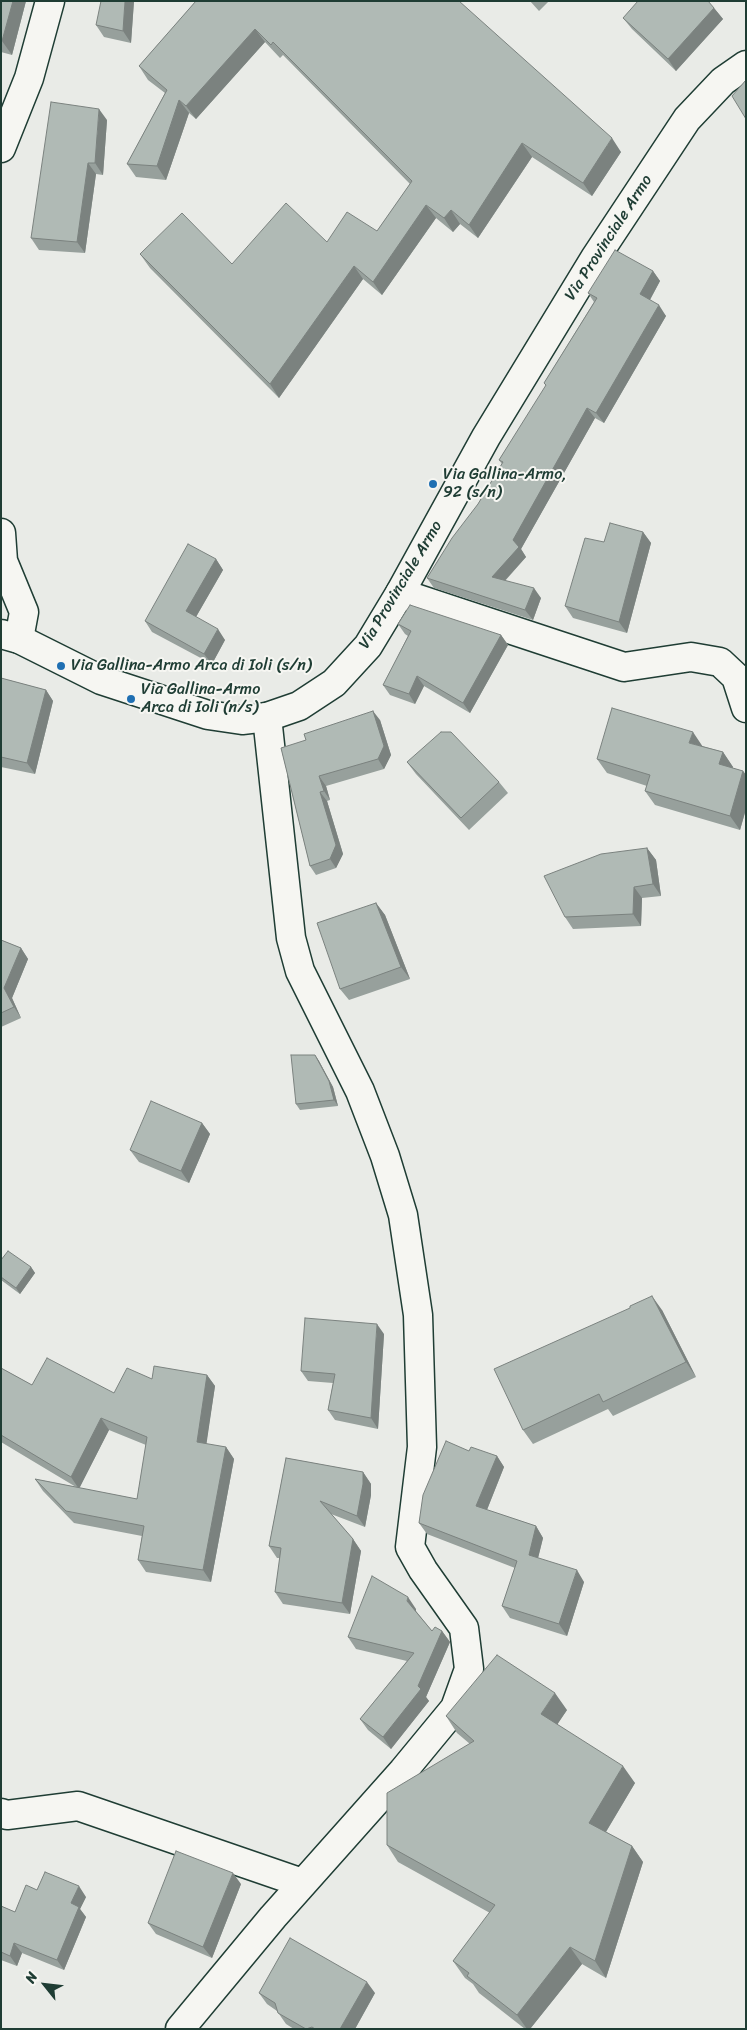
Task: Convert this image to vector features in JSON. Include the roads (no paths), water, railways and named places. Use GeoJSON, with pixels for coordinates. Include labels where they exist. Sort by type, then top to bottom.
{"type":"FeatureCollection","features":[{"type":"Feature","properties":{"kind":"street"},"geometry":{"type":"LineString","coordinates":[[1,148],[29,78],[50,1]]}},
{"type":"Feature","properties":{"kind":"street","name":"Via Provinciale Armo"},"geometry":{"type":"LineString","coordinates":[[10,636],[101,680],[199,712],[242,720],[266,717],[299,706],[334,684],[368,646],[400,593],[486,437],[595,258],[687,119],[723,81],[746,65]]}},
{"type":"Feature","properties":{"kind":"street"},"geometry":{"type":"LineString","coordinates":[[1,533],[3,561],[24,612],[10,636]]}},
{"type":"Feature","properties":{"kind":"street"},"geometry":{"type":"LineString","coordinates":[[400,593],[624,667],[691,657],[720,662],[736,677],[746,708]]}},
{"type":"Feature","properties":{"kind":"street"},"geometry":{"type":"LineString","coordinates":[[180,2029],[302,1883],[403,1771],[455,1708],[469,1669],[464,1628],[423,1570],[410,1547],[422,1447],[418,1315],[403,1215],[385,1156],[360,1091],[300,971],[293,946],[266,717]]}},
{"type":"Feature","properties":{"kind":"street"},"geometry":{"type":"LineString","coordinates":[[1,1813],[7,1815],[78,1806],[302,1883]]}},
{"type":"Feature","properties":{"kind":"place","name":"Via Gallina-Armo, 92 (s/n)"},"geometry":{"type":"Point","coordinates":[433,484]}},
{"type":"Feature","properties":{"kind":"place","name":"Via Gallina-Armo Arca di Ioli (s/n)"},"geometry":{"type":"Point","coordinates":[61,666]}},
{"type":"Feature","properties":{"kind":"place","name":"Via Gallina-Armo Arca di Ioli (n/s)"},"geometry":{"type":"Point","coordinates":[131,699]}}]}
